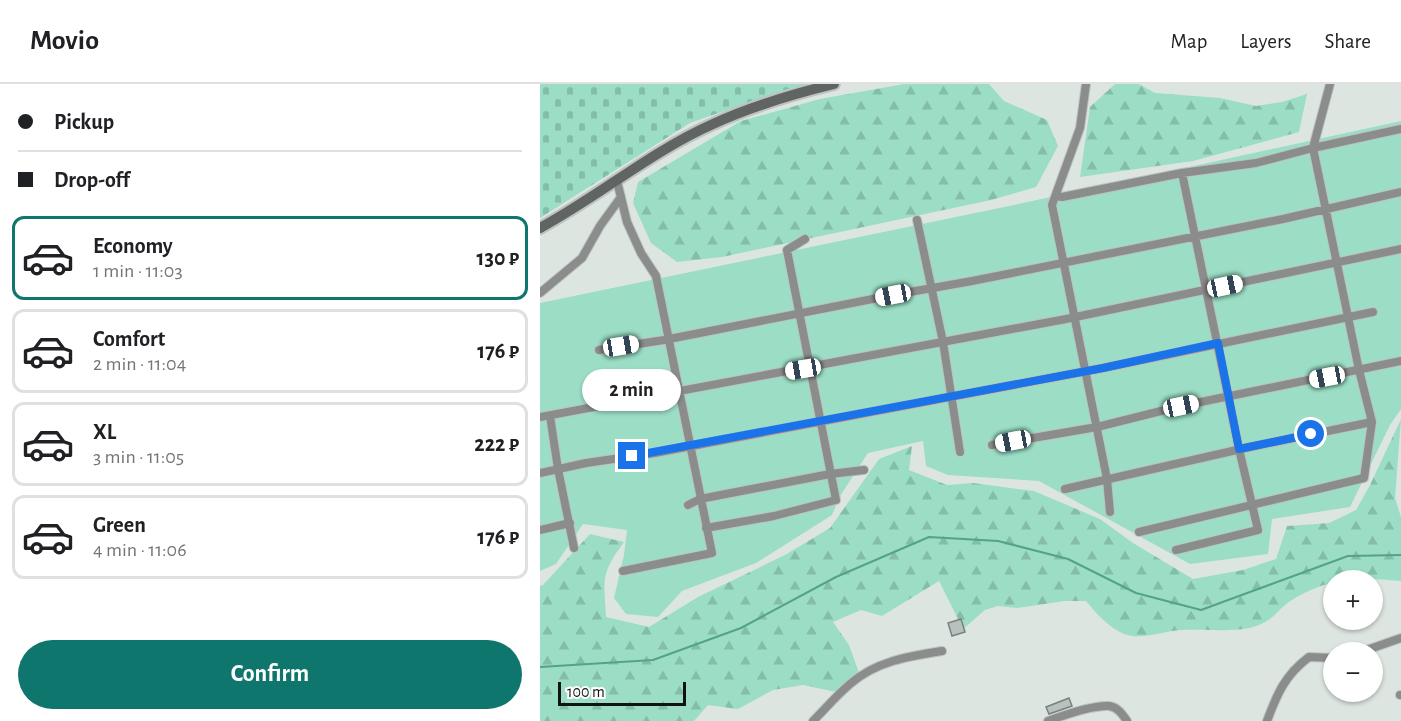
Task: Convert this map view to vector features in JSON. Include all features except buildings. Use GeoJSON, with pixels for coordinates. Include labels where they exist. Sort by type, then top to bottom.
{"type":"FeatureCollection","features":[{"type":"Feature","properties":{"kind":"street"},"geometry":{"type":"LineString","coordinates":[[540,228],[711,124],[787,95],[834,84]]}},
{"type":"Feature","properties":{"kind":"street"},"geometry":{"type":"LineString","coordinates":[[1086,84],[1080,128],[1052,205],[1107,479],[1110,512]]}},
{"type":"Feature","properties":{"kind":"street"},"geometry":{"type":"LineString","coordinates":[[1139,532],[1364,478],[1372,422],[1347,317],[1313,148],[1330,84]]}},
{"type":"Feature","properties":{"kind":"street"},"geometry":{"type":"LineString","coordinates":[[1056,196],[1182,173],[1256,163],[1401,129]]}},
{"type":"Feature","properties":{"kind":"street"},"geometry":{"type":"LineString","coordinates":[[1176,550],[1258,530],[1205,290],[1182,173]]}},
{"type":"Feature","properties":{"kind":"street"},"geometry":{"type":"LineString","coordinates":[[617,181],[627,222],[641,253],[656,276],[712,553],[623,571]]}},
{"type":"Feature","properties":{"kind":"street"},"geometry":{"type":"LineString","coordinates":[[599,350],[670,339],[1196,236],[1401,192]]}},
{"type":"Feature","properties":{"kind":"street"},"geometry":{"type":"LineString","coordinates":[[540,293],[582,258],[600,226],[621,197]]}},
{"type":"Feature","properties":{"kind":"street"},"geometry":{"type":"LineString","coordinates":[[917,220],[942,342],[960,452]]}},
{"type":"Feature","properties":{"kind":"street"},"geometry":{"type":"LineString","coordinates":[[706,528],[774,516],[836,500],[788,250],[805,238]]}},
{"type":"Feature","properties":{"kind":"street"},"geometry":{"type":"LineString","coordinates":[[540,417],[1074,318],[1401,249]]}},
{"type":"Feature","properties":{"kind":"street"},"geometry":{"type":"LineString","coordinates":[[540,473],[1086,371],[1373,312]]}},
{"type":"Feature","properties":{"kind":"street"},"geometry":{"type":"LineString","coordinates":[[992,445],[1097,427],[1401,361]]}},
{"type":"Feature","properties":{"kind":"street"},"geometry":{"type":"LineString","coordinates":[[550,416],[574,548]]}},
{"type":"Feature","properties":{"kind":"street"},"geometry":{"type":"LineString","coordinates":[[1065,489],[1239,449],[1372,422]]}},
{"type":"Feature","properties":{"kind":"street"},"geometry":{"type":"LineString","coordinates":[[688,505],[700,500],[830,474],[864,470]]}},
{"type":"Feature","properties":{"kind":"street"},"geometry":{"type":"LineString","coordinates":[[540,530],[570,523]]}},
{"type":"Feature","properties":{"kind":"street"},"geometry":{"type":"LineString","coordinates":[[1383,644],[1401,638]]}},
{"type":"Feature","properties":{"kind":"street"},"geometry":{"type":"LineString","coordinates":[[813,721],[850,683],[868,672],[898,658],[942,651]]}},
{"type":"Feature","properties":{"kind":"street"},"geometry":{"type":"LineString","coordinates":[[1267,721],[1276,694],[1294,668],[1309,657],[1323,658]]}},
{"type":"Feature","properties":{"kind":"street"},"geometry":{"type":"LineString","coordinates":[[1048,721],[1068,713],[1111,706],[1121,711],[1127,721]]}},
{"type":"Feature","properties":{"kind":"green space"},"geometry":{"type":"Polygon","coordinates":[[[540,84],[809,84],[690,123],[540,218],[540,84]]]}},
{"type":"Feature","properties":{"kind":"green space"},"geometry":{"type":"Polygon","coordinates":[[[904,84],[989,84],[1004,101],[1047,120],[1058,146],[1036,187],[991,200],[722,257],[677,262],[651,243],[633,203],[638,182],[741,121],[820,99],[904,84]]]}},
{"type":"Feature","properties":{"kind":"green space"},"geometry":{"type":"Polygon","coordinates":[[[1115,84],[1139,84],[1155,93],[1220,98],[1256,106],[1282,102],[1307,94],[1299,132],[1193,161],[1080,177],[1090,107],[1115,84]]]}},
{"type":"Feature","properties":{"kind":"green space"},"geometry":{"type":"Polygon","coordinates":[[[1401,121],[1401,409],[1390,425],[1350,507],[1272,519],[1268,554],[1190,564],[1039,481],[948,475],[926,466],[923,441],[868,453],[840,496],[832,515],[756,563],[682,591],[658,617],[626,614],[614,598],[627,530],[583,524],[556,564],[540,571],[540,303],[1014,205],[1401,121]]]}},
{"type":"Feature","properties":{"kind":"green space"},"geometry":{"type":"Polygon","coordinates":[[[1401,419],[1395,498],[1401,517],[1401,581],[1383,580],[1383,570],[1323,570],[1323,586],[1287,603],[1268,621],[1256,626],[1229,630],[1176,630],[1154,635],[1131,636],[1113,628],[1086,601],[1065,601],[1017,608],[998,606],[985,610],[963,629],[939,581],[882,616],[861,610],[833,622],[849,645],[862,681],[836,692],[803,685],[773,690],[738,709],[708,705],[694,721],[540,721],[540,586],[590,534],[624,542],[611,562],[605,577],[606,617],[649,627],[698,597],[785,555],[830,528],[879,459],[912,446],[909,470],[947,485],[973,483],[1034,491],[1100,519],[1133,543],[1193,579],[1243,570],[1276,559],[1287,526],[1329,523],[1356,510],[1401,419]]]}},
{"type":"Feature","properties":{"kind":"waterway"},"geometry":{"type":"LineString","coordinates":[[540,667],[653,660],[741,628],[836,577],[929,537],[998,541],[1068,559],[1136,593],[1201,610],[1348,556],[1401,555]]}},
{"type":"Feature","properties":{"kind":"route"},"geometry":{"type":"LineString","coordinates":[[632,456],[1103,368],[1218,343],[1239,449],[1311,434]]}}]}
